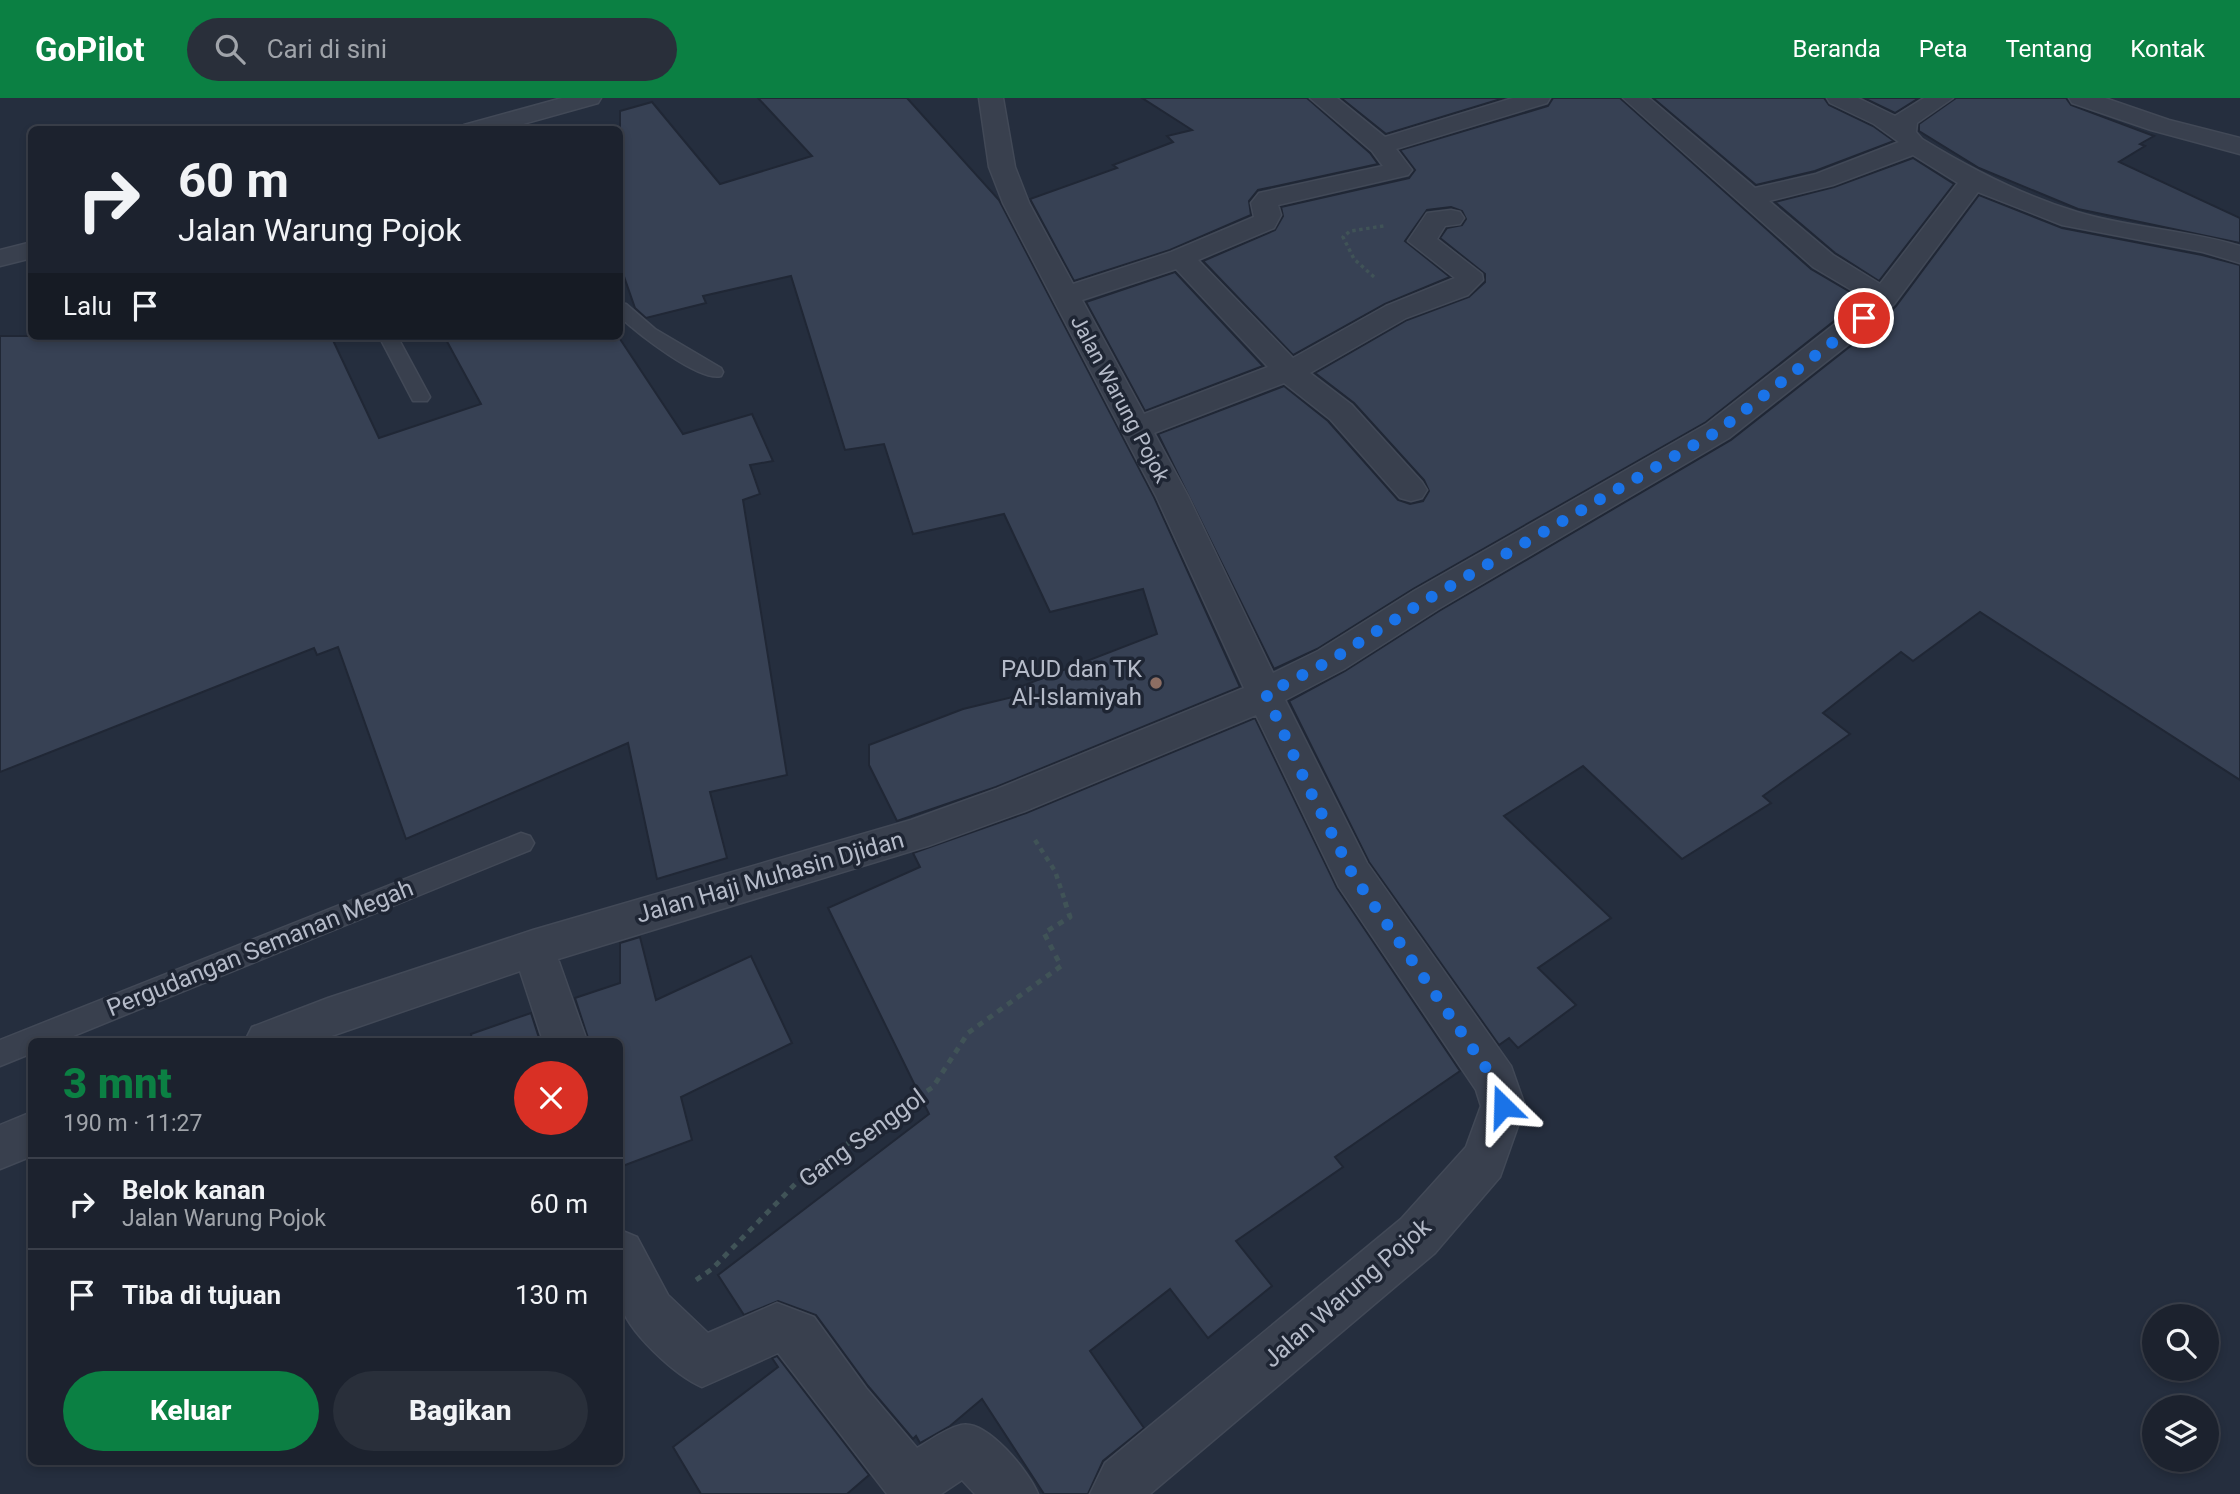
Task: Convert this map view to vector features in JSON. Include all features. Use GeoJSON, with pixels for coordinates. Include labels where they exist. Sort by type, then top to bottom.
{"type":"FeatureCollection","features":[{"type":"Feature","properties":{"kind":"street"},"geometry":{"type":"LineString","coordinates":[[507,125],[589,98]]}},
{"type":"Feature","properties":{"kind":"street","name":"Jalan Warung Pojok"},"geometry":{"type":"LineString","coordinates":[[991,98],[996,135],[1009,185],[1064,296],[1172,496],[1307,785],[1353,875],[1495,1081],[1503,1106],[1484,1161],[1419,1236],[1124,1482],[1116,1494]]}},
{"type":"Feature","properties":{"kind":"street"},"geometry":{"type":"LineString","coordinates":[[1064,296],[1181,258],[1265,222],[1268,215],[1264,204],[1268,198],[1399,170],[1381,146],[1322,98]]}},
{"type":"Feature","properties":{"kind":"street"},"geometry":{"type":"LineString","coordinates":[[1381,146],[1494,103],[1538,98]]}},
{"type":"Feature","properties":{"kind":"street"},"geometry":{"type":"LineString","coordinates":[[1635,98],[1823,261],[1884,298]]}},
{"type":"Feature","properties":{"kind":"street"},"geometry":{"type":"LineString","coordinates":[[1839,98],[1883,119],[1973,181],[2071,219],[2208,245],[2240,255]]}},
{"type":"Feature","properties":{"kind":"street"},"geometry":{"type":"LineString","coordinates":[[1909,139],[1905,120],[1941,98]]}},
{"type":"Feature","properties":{"kind":"street"},"geometry":{"type":"LineString","coordinates":[[2081,98],[2160,125],[2240,146]]}},
{"type":"Feature","properties":{"kind":"street"},"geometry":{"type":"LineString","coordinates":[[1752,197],[1824,180],[1909,139]]}},
{"type":"Feature","properties":{"kind":"street"},"geometry":{"type":"LineString","coordinates":[[1266,694],[1331,660],[1426,600],[1718,431],[1830,346],[1884,298],[1973,181]]}},
{"type":"Feature","properties":{"kind":"street"},"geometry":{"type":"LineString","coordinates":[[1136,428],[1308,363],[1396,312],[1458,289],[1469,279],[1468,274],[1422,241],[1436,219],[1451,218]]}},
{"type":"Feature","properties":{"kind":"street"},"geometry":{"type":"LineString","coordinates":[[0,258],[28,251]]}},
{"type":"Feature","properties":{"kind":"street"},"geometry":{"type":"LineString","coordinates":[[1181,258],[1255,339],[1289,371],[1341,412],[1411,490]]}},
{"type":"Feature","properties":{"kind":"street","name":"Jalan Haji Muhasin Djidan"},"geometry":{"type":"LineString","coordinates":[[275,1038],[328,1017],[533,948],[914,835],[1011,800],[1266,694]]}},
{"type":"Feature","properties":{"kind":"street"},"geometry":{"type":"LineString","coordinates":[[533,948],[564,1038]]}},
{"type":"Feature","properties":{"kind":"street"},"geometry":{"type":"LineString","coordinates":[[0,1147],[28,1136]]}},
{"type":"Feature","properties":{"kind":"street"},"geometry":{"type":"LineString","coordinates":[[623,1260],[650,1312],[702,1362],[777,1328],[786,1329],[796,1335],[865,1427],[908,1478],[918,1478],[963,1450],[971,1452],[1012,1494]]}},
{"type":"Feature","properties":{"kind":"lane"},"geometry":{"type":"LineString","coordinates":[[623,311],[648,333],[714,372]]}},
{"type":"Feature","properties":{"kind":"lane"},"geometry":{"type":"LineString","coordinates":[[390,340],[420,397]]}},
{"type":"Feature","properties":{"kind":"lane","name":"Pergudangan Semanan Megah"},"geometry":{"type":"LineString","coordinates":[[37,1038],[521,843]]}},
{"type":"Feature","properties":{"kind":"lane","name":"Pergudangan Semanan Megah"},"geometry":{"type":"LineString","coordinates":[[0,1053],[28,1042]]}},
{"type":"Feature","properties":{"kind":"path","name":"Gang Senggol"},"geometry":{"type":"LineString","coordinates":[[650,1312],[712,1269],[811,1168],[933,1087],[968,1033],[1061,966],[1044,933],[1070,917],[1055,871],[1011,800]]}},
{"type":"Feature","properties":{"kind":"building"},"geometry":{"type":"Polygon","coordinates":[[[758,98],[907,98],[999,200],[1154,497],[1240,687],[996,787],[897,821],[869,765],[869,745],[963,709],[1025,694],[1022,686],[1157,634],[1143,589],[1050,612],[1004,514],[913,534],[884,444],[845,450],[791,276],[703,296],[706,303],[646,318],[635,308],[623,274],[623,126],[620,126],[620,111],[652,102],[720,184],[812,156],[758,98]]]}},
{"type":"Feature","properties":{"kind":"building"},"geometry":{"type":"Polygon","coordinates":[[[1142,98],[1307,98],[1370,153],[1378,164],[1258,190],[1249,201],[1251,215],[1170,250],[1074,281],[1030,199],[1117,168],[1113,165],[1173,142],[1167,136],[1192,130],[1142,98]]]}},
{"type":"Feature","properties":{"kind":"building"},"geometry":{"type":"Polygon","coordinates":[[[1341,98],[1504,98],[1386,134],[1341,98]]]}},
{"type":"Feature","properties":{"kind":"building"},"geometry":{"type":"Polygon","coordinates":[[[1553,98],[1620,98],[1811,269],[1862,299],[1706,422],[1413,589],[1317,649],[1274,669],[1158,434],[1284,386],[1328,421],[1398,500],[1410,504],[1423,501],[1429,491],[1424,480],[1354,403],[1315,373],[1407,320],[1469,297],[1485,282],[1485,274],[1440,238],[1447,228],[1462,225],[1466,219],[1462,211],[1451,207],[1427,210],[1405,241],[1450,277],[1385,304],[1293,355],[1203,261],[1275,230],[1283,216],[1281,207],[1409,178],[1415,170],[1400,150],[1548,106],[1553,98]]]}},
{"type":"Feature","properties":{"kind":"building"},"geometry":{"type":"Polygon","coordinates":[[[1653,98],[1824,98],[1829,105],[1873,126],[1894,141],[1815,171],[1756,185],[1653,98]]]}},
{"type":"Feature","properties":{"kind":"building"},"geometry":{"type":"Polygon","coordinates":[[[1864,98],[1919,98],[1895,113],[1864,98]]]}},
{"type":"Feature","properties":{"kind":"building"},"geometry":{"type":"Polygon","coordinates":[[[1956,98],[2066,98],[2071,105],[2154,136],[2140,144],[2145,146],[2119,162],[2240,218],[2240,243],[2078,209],[1979,168],[1919,131],[1919,124],[1956,98]]]}},
{"type":"Feature","properties":{"kind":"building"},"geometry":{"type":"Polygon","coordinates":[[[1913,158],[1954,184],[1879,281],[1835,253],[1775,202],[1834,187],[1913,158]]]}},
{"type":"Feature","properties":{"kind":"building"},"geometry":{"type":"Polygon","coordinates":[[[1979,195],[2062,228],[2240,265],[2240,780],[1980,612],[1913,661],[1901,652],[1823,713],[1850,734],[1763,796],[1771,803],[1682,859],[1583,766],[1504,816],[1611,918],[1538,968],[1576,1005],[1518,1048],[1509,1038],[1499,1045],[1369,862],[1289,701],[1345,671],[1439,611],[1731,440],[1876,326],[1896,306],[1979,195]]]}},
{"type":"Feature","properties":{"kind":"building"},"geometry":{"type":"Polygon","coordinates":[[[1175,272],[1263,366],[1145,411],[1086,302],[1175,272]]]}},
{"type":"Feature","properties":{"kind":"building"},"geometry":{"type":"Polygon","coordinates":[[[0,336],[28,336],[28,340],[333,340],[379,438],[481,404],[446,340],[621,340],[683,434],[752,414],[773,461],[750,465],[760,494],[743,500],[787,775],[710,792],[727,858],[657,879],[628,743],[406,839],[338,647],[317,655],[314,648],[0,772],[0,336]]]}},
{"type":"Feature","properties":{"kind":"building"},"geometry":{"type":"Polygon","coordinates":[[[1255,718],[1337,888],[1460,1071],[1335,1157],[1343,1167],[1236,1241],[1272,1286],[1208,1338],[1170,1289],[1090,1351],[1144,1428],[1103,1461],[1088,1494],[1044,1494],[982,1399],[950,1426],[920,1443],[916,1436],[913,1439],[868,1386],[816,1315],[778,1301],[744,1315],[718,1275],[929,1114],[828,908],[920,867],[913,853],[1026,813],[1255,718]]]}},
{"type":"Feature","properties":{"kind":"building"},"geometry":{"type":"Polygon","coordinates":[[[640,937],[656,1000],[751,956],[792,1043],[681,1097],[692,1140],[623,1166],[623,1038],[588,1038],[575,998],[620,983],[620,943],[640,937]]]}},
{"type":"Feature","properties":{"kind":"building"},"geometry":{"type":"Polygon","coordinates":[[[531,1013],[539,1038],[472,1038],[471,1034],[531,1013]]]}},
{"type":"Feature","properties":{"kind":"building"},"geometry":{"type":"Polygon","coordinates":[[[777,1356],[869,1475],[847,1494],[701,1494],[673,1447],[778,1367],[772,1358],[777,1356]]]}},
{"type":"Feature","properties":{"kind":"place","name":"PAUD dan TK Al-Islamiyah"},"geometry":{"type":"Point","coordinates":[1156,683]}},
{"type":"Feature","properties":{"kind":"route"},"geometry":{"type":"LineString","coordinates":[[1503,1106],[1495,1081],[1353,875],[1307,785],[1266,694],[1331,660],[1426,600],[1718,431],[1864,318]]}}]}
